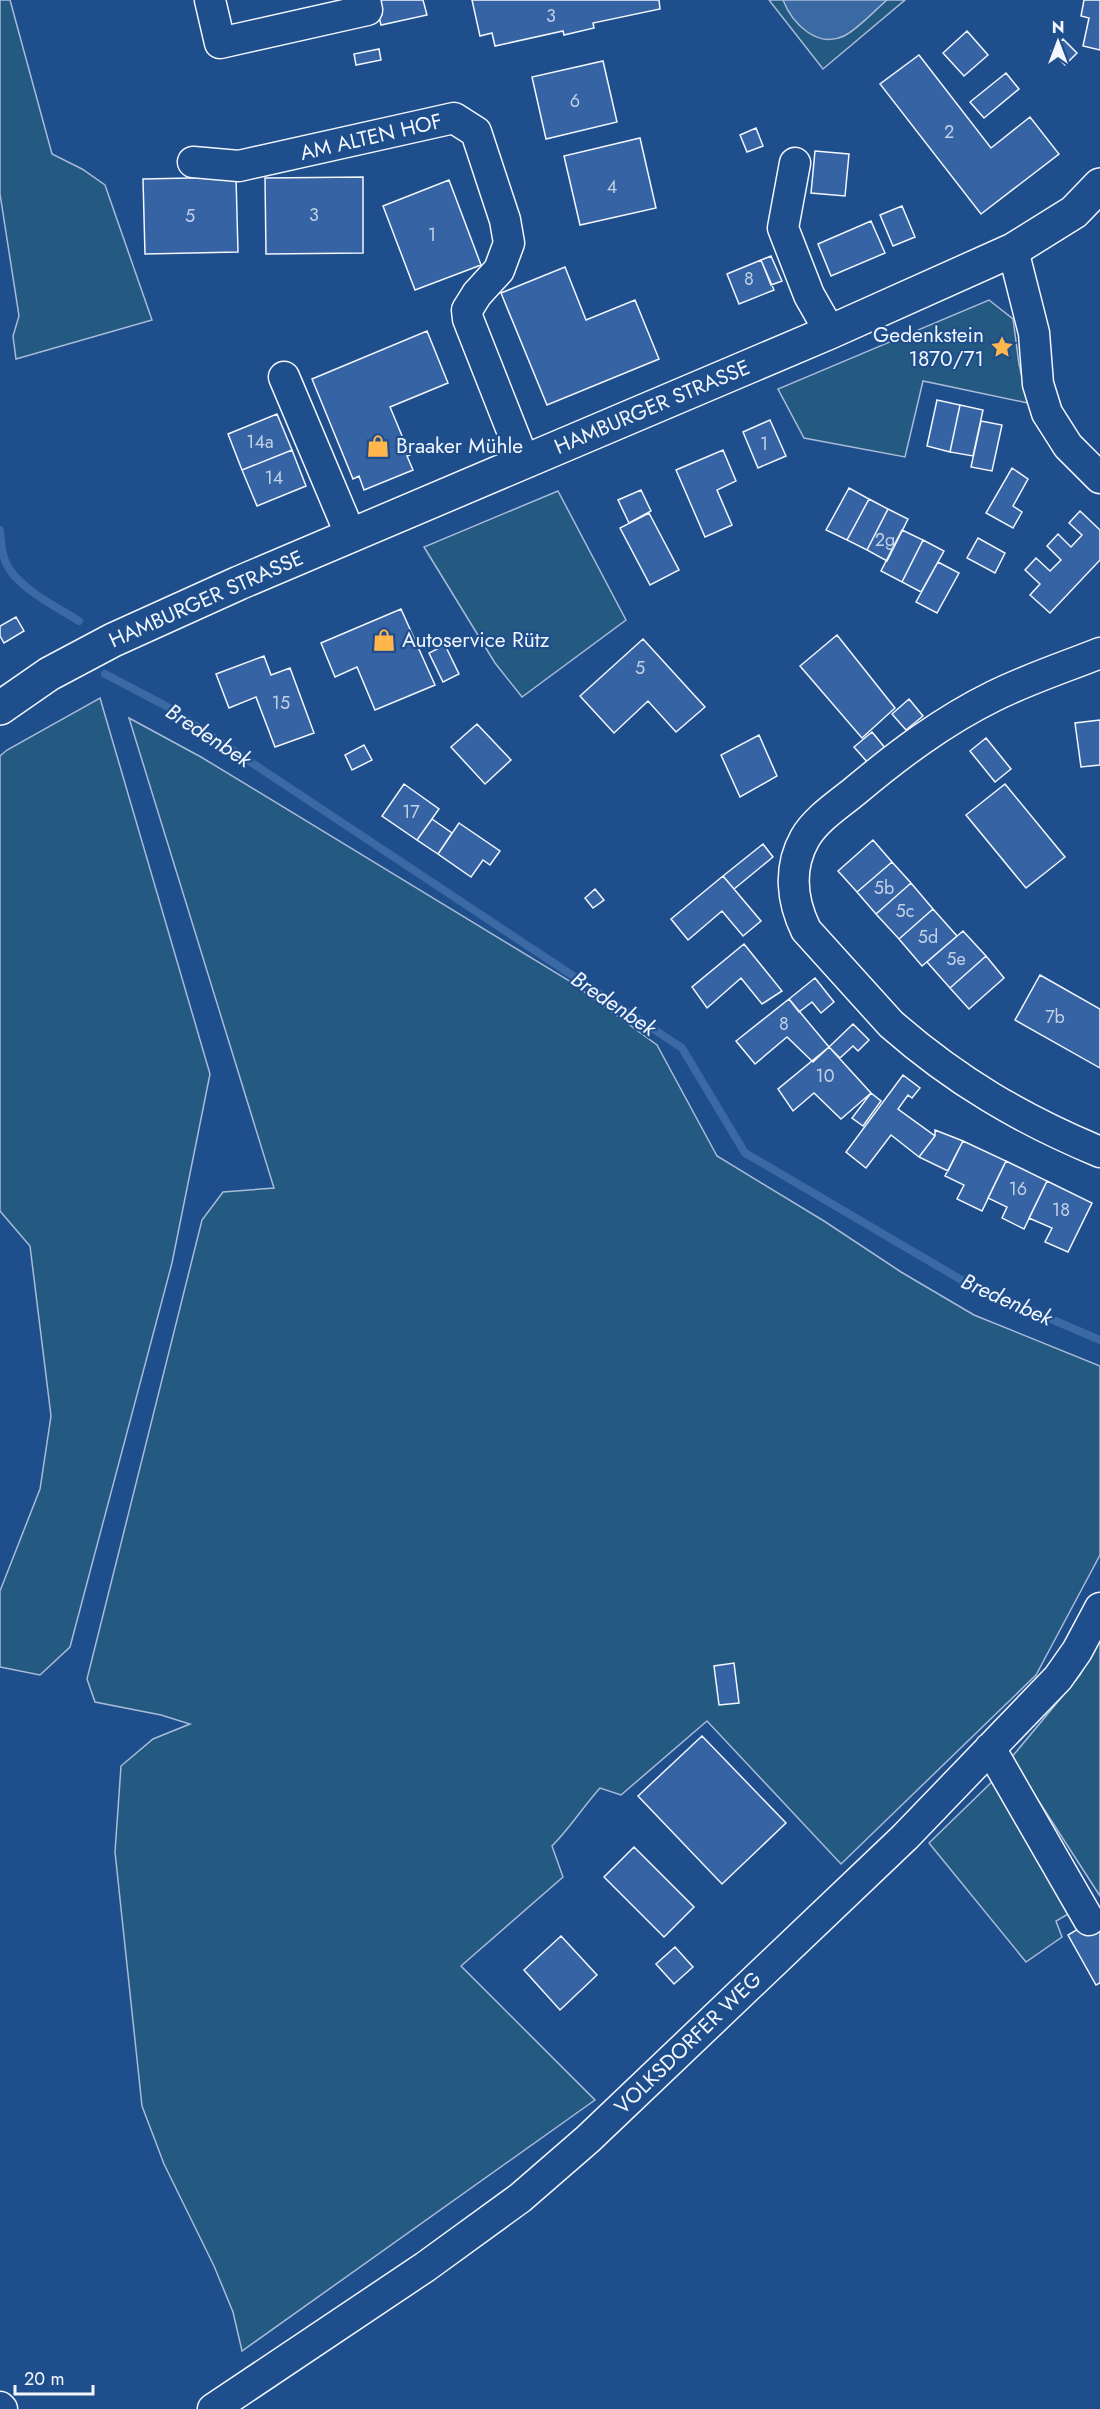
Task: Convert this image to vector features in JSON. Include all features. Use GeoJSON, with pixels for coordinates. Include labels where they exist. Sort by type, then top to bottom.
{"type":"FeatureCollection","features":[{"type":"Feature","properties":{"kind":"main road","name":"HAMBURGER STRASSE"},"geometry":{"type":"LineString","coordinates":[[0,708],[49,674],[113,640],[524,461],[830,332],[1013,250],[1074,212],[1100,185]]}},
{"type":"Feature","properties":{"kind":"street"},"geometry":{"type":"LineString","coordinates":[[210,0],[220,43],[367,10],[365,0]]}},
{"type":"Feature","properties":{"kind":"street","name":"AM ALTEN HOF"},"geometry":{"type":"LineString","coordinates":[[194,162],[239,166],[454,118],[476,132],[505,220],[509,243],[499,270],[477,294],[467,310],[468,320],[524,461]]}},
{"type":"Feature","properties":{"kind":"street"},"geometry":{"type":"LineString","coordinates":[[795,163],[783,228],[809,295],[830,332]]}},
{"type":"Feature","properties":{"kind":"street"},"geometry":{"type":"LineString","coordinates":[[1013,250],[1034,333],[1038,384],[1047,412],[1068,447],[1100,478]]}},
{"type":"Feature","properties":{"kind":"street"},"geometry":{"type":"LineString","coordinates":[[284,377],[351,536]]}},
{"type":"Feature","properties":{"kind":"street"},"geometry":{"type":"LineString","coordinates":[[1100,653],[996,695],[937,728],[815,824],[805,839],[794,872],[797,912],[806,930],[897,1030],[949,1071],[1007,1108],[1050,1131],[1100,1152]]}},
{"type":"Feature","properties":{"kind":"street","name":"VOLKSDORFER WEG"},"geometry":{"type":"LineString","coordinates":[[213,2409],[425,2267],[520,2198],[588,2139],[905,1837],[1058,1678],[1077,1651],[1100,1608]]}},
{"type":"Feature","properties":{"kind":"street"},"geometry":{"type":"LineString","coordinates":[[990,1748],[1089,1920]]}},
{"type":"Feature","properties":{"kind":"shaded area"},"geometry":{"type":"Polygon","coordinates":[[[0,0],[10,0],[52,154],[82,169],[105,185],[152,320],[16,359],[13,336],[19,316],[0,194],[0,0]]]}},
{"type":"Feature","properties":{"kind":"shaded area"},"geometry":{"type":"Polygon","coordinates":[[[769,0],[905,0],[823,69],[769,0]]]}},
{"type":"Feature","properties":{"kind":"shaded area"},"geometry":{"type":"Polygon","coordinates":[[[783,0],[887,0],[844,36],[824,39],[807,32],[799,25],[783,0]]]}},
{"type":"Feature","properties":{"kind":"shaded area"},"geometry":{"type":"Polygon","coordinates":[[[989,300],[1013,319],[1019,364],[1028,403],[923,381],[905,457],[804,438],[778,389],[989,300]]]}},
{"type":"Feature","properties":{"kind":"shaded area"},"geometry":{"type":"Polygon","coordinates":[[[558,491],[626,620],[522,697],[495,663],[424,547],[558,491]]]}},
{"type":"Feature","properties":{"kind":"shaded area"},"geometry":{"type":"Polygon","coordinates":[[[100,698],[210,1074],[172,1263],[70,1647],[40,1675],[0,1667],[0,1591],[40,1489],[51,1416],[30,1246],[0,1211],[0,756],[100,698]]]}},
{"type":"Feature","properties":{"kind":"shaded area"},"geometry":{"type":"Polygon","coordinates":[[[129,718],[201,757],[568,980],[657,1045],[717,1156],[824,1221],[901,1272],[974,1315],[1100,1366],[1100,1555],[1036,1675],[841,1864],[707,1721],[621,1795],[600,1788],[552,1846],[563,1877],[461,1966],[595,2100],[242,2351],[233,2312],[214,2266],[164,2164],[142,2106],[115,1852],[121,1766],[153,1739],[190,1724],[161,1715],[95,1702],[87,1679],[202,1220],[223,1192],[274,1188],[129,718]]]}},
{"type":"Feature","properties":{"kind":"shaded area"},"geometry":{"type":"Polygon","coordinates":[[[1100,1638],[1100,1896],[1011,1758],[1080,1675],[1100,1638]]]}},
{"type":"Feature","properties":{"kind":"shaded area"},"geometry":{"type":"Polygon","coordinates":[[[998,1776],[1075,1910],[1056,1921],[1062,1937],[1026,1962],[929,1843],[998,1776]]]}},
{"type":"Feature","properties":{"kind":"building"},"geometry":{"type":"Polygon","coordinates":[[[375,0],[423,0],[427,15],[381,25],[375,0]]]}},
{"type":"Feature","properties":{"kind":"building"},"geometry":{"type":"Polygon","coordinates":[[[472,0],[659,0],[660,9],[593,23],[594,28],[564,35],[563,31],[495,46],[492,33],[480,36],[472,0]]]}},
{"type":"Feature","properties":{"kind":"building"},"geometry":{"type":"Polygon","coordinates":[[[1084,0],[1100,0],[1100,50],[1083,46],[1089,18],[1081,16],[1084,0]]]}},
{"type":"Feature","properties":{"kind":"building"},"geometry":{"type":"Polygon","coordinates":[[[967,31],[988,55],[964,76],[943,53],[967,31]]]}},
{"type":"Feature","properties":{"kind":"building"},"geometry":{"type":"Polygon","coordinates":[[[1063,39],[1077,53],[1065,65],[1051,51],[1063,39]]]}},
{"type":"Feature","properties":{"kind":"building"},"geometry":{"type":"Polygon","coordinates":[[[379,49],[381,60],[356,65],[354,54],[379,49]]]}},
{"type":"Feature","properties":{"kind":"building"},"geometry":{"type":"Polygon","coordinates":[[[919,55],[991,148],[1030,117],[1059,154],[981,214],[880,84],[919,55]]]}},
{"type":"Feature","properties":{"kind":"building"},"geometry":{"type":"Polygon","coordinates":[[[603,61],[617,122],[546,139],[532,77],[603,61]]]}},
{"type":"Feature","properties":{"kind":"building"},"geometry":{"type":"Polygon","coordinates":[[[1006,73],[1019,89],[984,118],[970,102],[1006,73]]]}},
{"type":"Feature","properties":{"kind":"building"},"geometry":{"type":"Polygon","coordinates":[[[756,128],[763,146],[747,152],[740,135],[756,128]]]}},
{"type":"Feature","properties":{"kind":"building"},"geometry":{"type":"Polygon","coordinates":[[[640,138],[656,208],[580,225],[564,156],[640,138]]]}},
{"type":"Feature","properties":{"kind":"building"},"geometry":{"type":"Polygon","coordinates":[[[815,151],[849,154],[845,196],[811,193],[815,151]]]}},
{"type":"Feature","properties":{"kind":"building"},"geometry":{"type":"Polygon","coordinates":[[[236,177],[238,252],[145,254],[143,179],[236,177]]]}},
{"type":"Feature","properties":{"kind":"building"},"geometry":{"type":"Polygon","coordinates":[[[363,177],[363,253],[266,254],[265,178],[363,177]]]}},
{"type":"Feature","properties":{"kind":"building"},"geometry":{"type":"Polygon","coordinates":[[[449,180],[481,265],[415,290],[383,206],[449,180]]]}},
{"type":"Feature","properties":{"kind":"building"},"geometry":{"type":"Polygon","coordinates":[[[902,206],[915,237],[893,246],[880,215],[902,206]]]}},
{"type":"Feature","properties":{"kind":"building"},"geometry":{"type":"Polygon","coordinates":[[[871,221],[885,253],[831,276],[818,244],[871,221]]]}},
{"type":"Feature","properties":{"kind":"building"},"geometry":{"type":"Polygon","coordinates":[[[771,256],[782,281],[771,285],[761,260],[771,256]]]}},
{"type":"Feature","properties":{"kind":"building"},"geometry":{"type":"Polygon","coordinates":[[[761,260],[774,290],[739,304],[727,274],[761,260]]]}},
{"type":"Feature","properties":{"kind":"building"},"geometry":{"type":"Polygon","coordinates":[[[565,267],[586,320],[635,300],[659,359],[547,405],[501,293],[565,267]]]}},
{"type":"Feature","properties":{"kind":"building"},"geometry":{"type":"Polygon","coordinates":[[[427,331],[448,383],[390,407],[410,455],[407,456],[413,470],[364,490],[359,476],[353,479],[312,379],[427,331]]]}},
{"type":"Feature","properties":{"kind":"building"},"geometry":{"type":"Polygon","coordinates":[[[937,400],[960,405],[950,452],[927,446],[937,400]]]}},
{"type":"Feature","properties":{"kind":"building"},"geometry":{"type":"Polygon","coordinates":[[[960,405],[983,410],[973,456],[950,452],[960,405]]]}},
{"type":"Feature","properties":{"kind":"building"},"geometry":{"type":"Polygon","coordinates":[[[277,414],[292,450],[242,470],[228,434],[277,414]]]}},
{"type":"Feature","properties":{"kind":"building"},"geometry":{"type":"Polygon","coordinates":[[[770,420],[786,456],[758,468],[743,432],[770,420]]]}},
{"type":"Feature","properties":{"kind":"building"},"geometry":{"type":"Polygon","coordinates":[[[981,421],[1002,425],[992,471],[971,467],[981,421]]]}},
{"type":"Feature","properties":{"kind":"building"},"geometry":{"type":"Polygon","coordinates":[[[292,450],[306,486],[257,506],[242,470],[292,450]]]}},
{"type":"Feature","properties":{"kind":"building"},"geometry":{"type":"Polygon","coordinates":[[[723,450],[736,481],[717,490],[732,525],[705,537],[676,470],[723,450]]]}},
{"type":"Feature","properties":{"kind":"building"},"geometry":{"type":"Polygon","coordinates":[[[1012,468],[1028,479],[1013,506],[1022,512],[1013,528],[986,513],[1012,468]]]}},
{"type":"Feature","properties":{"kind":"building"},"geometry":{"type":"Polygon","coordinates":[[[849,488],[869,499],[847,540],[826,530],[849,488]]]}},
{"type":"Feature","properties":{"kind":"building"},"geometry":{"type":"Polygon","coordinates":[[[641,490],[651,511],[629,523],[618,500],[641,490]]]}},
{"type":"Feature","properties":{"kind":"building"},"geometry":{"type":"Polygon","coordinates":[[[869,499],[888,509],[867,550],[847,540],[869,499]]]}},
{"type":"Feature","properties":{"kind":"building"},"geometry":{"type":"Polygon","coordinates":[[[888,509],[908,519],[887,561],[867,550],[888,509]]]}},
{"type":"Feature","properties":{"kind":"building"},"geometry":{"type":"Polygon","coordinates":[[[1080,511],[1100,530],[1100,560],[1050,613],[1030,595],[1040,584],[1025,570],[1036,558],[1050,571],[1061,560],[1047,546],[1058,534],[1071,547],[1082,535],[1069,523],[1080,511]]]}},
{"type":"Feature","properties":{"kind":"building"},"geometry":{"type":"Polygon","coordinates":[[[649,513],[679,570],[650,585],[620,528],[649,513]]]}},
{"type":"Feature","properties":{"kind":"building"},"geometry":{"type":"Polygon","coordinates":[[[902,530],[923,540],[902,582],[881,571],[902,530]]]}},
{"type":"Feature","properties":{"kind":"building"},"geometry":{"type":"Polygon","coordinates":[[[978,538],[1005,553],[995,573],[967,558],[978,538]]]}},
{"type":"Feature","properties":{"kind":"building"},"geometry":{"type":"Polygon","coordinates":[[[923,540],[944,551],[921,592],[902,582],[923,540]]]}},
{"type":"Feature","properties":{"kind":"building"},"geometry":{"type":"Polygon","coordinates":[[[938,562],[959,573],[937,613],[916,602],[938,562]]]}},
{"type":"Feature","properties":{"kind":"building"},"geometry":{"type":"Polygon","coordinates":[[[401,609],[435,685],[375,710],[357,667],[335,677],[321,643],[401,609]]]}},
{"type":"Feature","properties":{"kind":"building"},"geometry":{"type":"Polygon","coordinates":[[[16,617],[24,631],[4,643],[0,636],[0,626],[16,617]]]}},
{"type":"Feature","properties":{"kind":"building"},"geometry":{"type":"Polygon","coordinates":[[[837,635],[895,708],[862,738],[800,666],[837,635]]]}},
{"type":"Feature","properties":{"kind":"building"},"geometry":{"type":"Polygon","coordinates":[[[643,639],[705,707],[676,732],[648,701],[614,733],[580,696],[643,639]]]}},
{"type":"Feature","properties":{"kind":"building"},"geometry":{"type":"Polygon","coordinates":[[[445,645],[459,674],[443,682],[429,653],[445,645]]]}},
{"type":"Feature","properties":{"kind":"building"},"geometry":{"type":"Polygon","coordinates":[[[264,656],[271,675],[290,668],[314,733],[275,747],[256,697],[229,708],[216,674],[264,656]]]}},
{"type":"Feature","properties":{"kind":"building"},"geometry":{"type":"Polygon","coordinates":[[[909,699],[923,716],[906,730],[892,714],[909,699]]]}},
{"type":"Feature","properties":{"kind":"building"},"geometry":{"type":"Polygon","coordinates":[[[1100,720],[1100,765],[1081,767],[1075,723],[1100,720]]]}},
{"type":"Feature","properties":{"kind":"building"},"geometry":{"type":"Polygon","coordinates":[[[477,724],[511,760],[485,784],[451,747],[477,724]]]}},
{"type":"Feature","properties":{"kind":"building"},"geometry":{"type":"Polygon","coordinates":[[[872,732],[886,749],[869,764],[854,747],[872,732]]]}},
{"type":"Feature","properties":{"kind":"building"},"geometry":{"type":"Polygon","coordinates":[[[759,735],[777,776],[740,797],[721,755],[759,735]]]}},
{"type":"Feature","properties":{"kind":"building"},"geometry":{"type":"Polygon","coordinates":[[[986,738],[1011,769],[995,782],[970,751],[986,738]]]}},
{"type":"Feature","properties":{"kind":"building"},"geometry":{"type":"Polygon","coordinates":[[[364,745],[372,760],[352,770],[345,755],[364,745]]]}},
{"type":"Feature","properties":{"kind":"building"},"geometry":{"type":"Polygon","coordinates":[[[404,784],[439,809],[417,840],[382,816],[404,784]]]}},
{"type":"Feature","properties":{"kind":"building"},"geometry":{"type":"Polygon","coordinates":[[[1005,784],[1065,857],[1026,888],[966,815],[1005,784]]]}},
{"type":"Feature","properties":{"kind":"building"},"geometry":{"type":"Polygon","coordinates":[[[432,819],[452,833],[438,854],[417,840],[432,819]]]}},
{"type":"Feature","properties":{"kind":"building"},"geometry":{"type":"Polygon","coordinates":[[[459,823],[500,851],[490,865],[483,860],[471,877],[438,854],[459,823]]]}},
{"type":"Feature","properties":{"kind":"building"},"geometry":{"type":"Polygon","coordinates":[[[873,840],[892,862],[857,892],[838,871],[873,840]]]}},
{"type":"Feature","properties":{"kind":"building"},"geometry":{"type":"Polygon","coordinates":[[[763,844],[773,857],[734,889],[723,876],[763,844]]]}},
{"type":"Feature","properties":{"kind":"building"},"geometry":{"type":"Polygon","coordinates":[[[892,862],[911,883],[876,914],[857,892],[892,862]]]}},
{"type":"Feature","properties":{"kind":"building"},"geometry":{"type":"Polygon","coordinates":[[[723,876],[761,921],[743,936],[722,911],[688,940],[671,919],[723,876]]]}},
{"type":"Feature","properties":{"kind":"building"},"geometry":{"type":"Polygon","coordinates":[[[911,883],[933,909],[899,939],[876,914],[911,883]]]}},
{"type":"Feature","properties":{"kind":"building"},"geometry":{"type":"Polygon","coordinates":[[[595,889],[604,900],[593,908],[585,898],[595,889]]]}},
{"type":"Feature","properties":{"kind":"building"},"geometry":{"type":"Polygon","coordinates":[[[933,909],[957,936],[922,966],[899,939],[933,909]]]}},
{"type":"Feature","properties":{"kind":"building"},"geometry":{"type":"Polygon","coordinates":[[[963,931],[986,956],[950,988],[927,962],[963,931]]]}},
{"type":"Feature","properties":{"kind":"building"},"geometry":{"type":"Polygon","coordinates":[[[744,944],[782,991],[762,1004],[741,978],[707,1008],[692,987],[744,944]]]}},
{"type":"Feature","properties":{"kind":"building"},"geometry":{"type":"Polygon","coordinates":[[[986,956],[1004,978],[969,1009],[950,988],[986,956]]]}},
{"type":"Feature","properties":{"kind":"building"},"geometry":{"type":"Polygon","coordinates":[[[1040,975],[1100,1009],[1100,1068],[1015,1020],[1040,975]]]}},
{"type":"Feature","properties":{"kind":"building"},"geometry":{"type":"Polygon","coordinates":[[[815,978],[834,1002],[821,1013],[812,1002],[799,1012],[789,999],[815,978]]]}},
{"type":"Feature","properties":{"kind":"building"},"geometry":{"type":"Polygon","coordinates":[[[789,999],[829,1047],[813,1062],[787,1037],[755,1064],[736,1041],[789,999]]]}},
{"type":"Feature","properties":{"kind":"building"},"geometry":{"type":"Polygon","coordinates":[[[853,1024],[869,1040],[858,1051],[853,1046],[840,1058],[829,1047],[853,1024]]]}},
{"type":"Feature","properties":{"kind":"building"},"geometry":{"type":"Polygon","coordinates":[[[829,1047],[871,1093],[841,1119],[814,1093],[793,1111],[778,1089],[829,1047]]]}},
{"type":"Feature","properties":{"kind":"building"},"geometry":{"type":"Polygon","coordinates":[[[903,1075],[920,1088],[912,1098],[908,1095],[898,1109],[935,1136],[919,1157],[891,1135],[866,1168],[846,1152],[903,1075]]]}},
{"type":"Feature","properties":{"kind":"building"},"geometry":{"type":"Polygon","coordinates":[[[871,1093],[881,1101],[863,1126],[852,1118],[871,1093]]]}},
{"type":"Feature","properties":{"kind":"building"},"geometry":{"type":"Polygon","coordinates":[[[935,1130],[963,1141],[948,1171],[919,1157],[935,1136],[935,1130]]]}},
{"type":"Feature","properties":{"kind":"building"},"geometry":{"type":"Polygon","coordinates":[[[963,1141],[1006,1161],[982,1211],[957,1199],[964,1185],[945,1176],[963,1141]]]}},
{"type":"Feature","properties":{"kind":"building"},"geometry":{"type":"Polygon","coordinates":[[[1006,1161],[1047,1181],[1024,1229],[1002,1218],[1007,1207],[988,1198],[1006,1161]]]}},
{"type":"Feature","properties":{"kind":"building"},"geometry":{"type":"Polygon","coordinates":[[[1047,1181],[1092,1203],[1068,1252],[1045,1242],[1052,1228],[1029,1218],[1047,1181]]]}},
{"type":"Feature","properties":{"kind":"building"},"geometry":{"type":"Polygon","coordinates":[[[734,1663],[739,1703],[719,1705],[714,1666],[734,1663]]]}},
{"type":"Feature","properties":{"kind":"building"},"geometry":{"type":"Polygon","coordinates":[[[702,1736],[786,1823],[722,1884],[638,1796],[702,1736]]]}},
{"type":"Feature","properties":{"kind":"building"},"geometry":{"type":"Polygon","coordinates":[[[634,1847],[694,1907],[664,1937],[604,1877],[634,1847]]]}},
{"type":"Feature","properties":{"kind":"building"},"geometry":{"type":"Polygon","coordinates":[[[1100,1916],[1100,1983],[1096,1985],[1068,1935],[1100,1916]]]}},
{"type":"Feature","properties":{"kind":"building"},"geometry":{"type":"Polygon","coordinates":[[[561,1936],[597,1975],[560,2010],[524,1970],[561,1936]]]}},
{"type":"Feature","properties":{"kind":"building"},"geometry":{"type":"Polygon","coordinates":[[[675,1947],[693,1967],[674,1984],[656,1964],[675,1947]]]}},
{"type":"Feature","properties":{"kind":"waterway","name":"Bredenbek"},"geometry":{"type":"LineString","coordinates":[[0,530],[3,555],[11,572],[28,589],[79,621]]}},
{"type":"Feature","properties":{"kind":"waterway","name":"Bredenbek"},"geometry":{"type":"LineString","coordinates":[[105,674],[166,706],[682,1048],[745,1153],[965,1282],[1100,1340]]}},
{"type":"Feature","properties":{"kind":"place","name":"Gedenkstein 1870/71"},"geometry":{"type":"Point","coordinates":[1002,347]}},
{"type":"Feature","properties":{"kind":"place","name":"Braaker Mühle"},"geometry":{"type":"Point","coordinates":[378,446]}},
{"type":"Feature","properties":{"kind":"place","name":"Autoservice Rütz"},"geometry":{"type":"Point","coordinates":[384,640]}}]}
